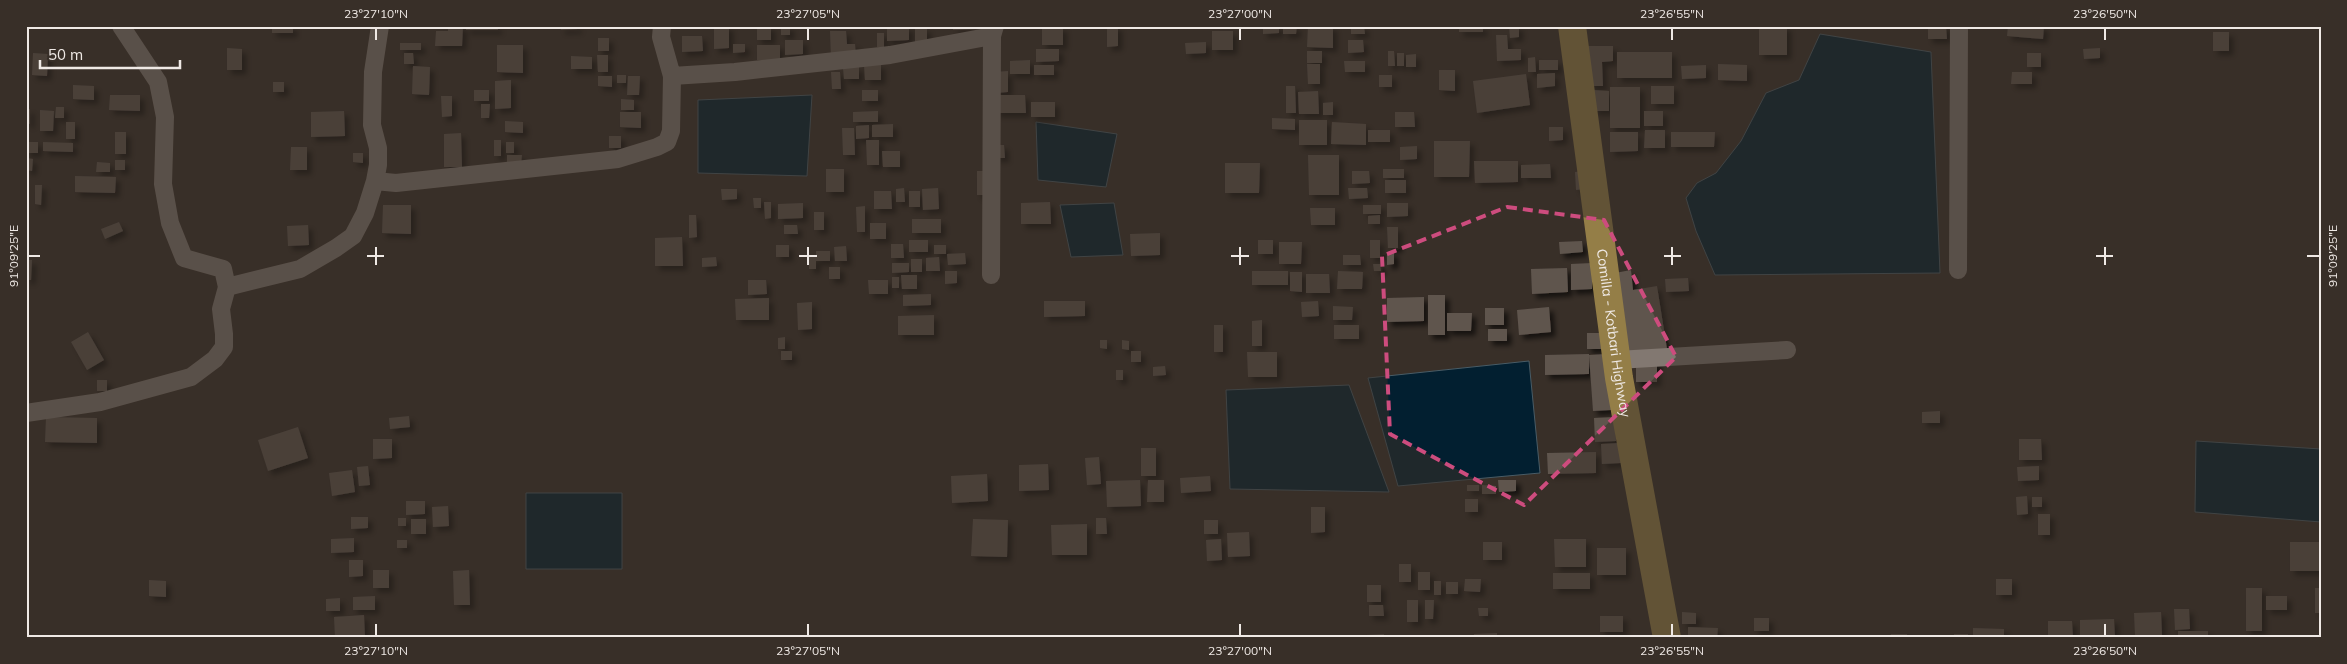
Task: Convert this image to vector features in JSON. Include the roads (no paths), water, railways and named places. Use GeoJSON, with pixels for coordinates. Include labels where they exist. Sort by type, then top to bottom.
{"type":"FeatureCollection","features":[{"type":"Feature","properties":{"kind":"main road","name":"Comilla - Kotbari Highway"},"geometry":{"type":"LineString","coordinates":[[1572,26],[1617,360],[1667,638]]}},
{"type":"Feature","properties":{"kind":"street"},"geometry":{"type":"LineString","coordinates":[[26,412],[100,402],[191,377],[215,359],[224,347],[221,309],[227,287],[223,268],[184,258],[170,223],[163,184],[165,117],[158,82],[121,26]]}},
{"type":"Feature","properties":{"kind":"street"},"geometry":{"type":"LineString","coordinates":[[227,287],[300,268],[353,236],[365,213],[375,181],[378,148],[372,125],[372,72],[380,26]]}},
{"type":"Feature","properties":{"kind":"street"},"geometry":{"type":"LineString","coordinates":[[375,181],[396,183],[618,159],[667,142],[671,131],[672,76],[661,37],[662,26]]}},
{"type":"Feature","properties":{"kind":"street"},"geometry":{"type":"LineString","coordinates":[[1958,270],[1960,26]]}},
{"type":"Feature","properties":{"kind":"street"},"geometry":{"type":"LineString","coordinates":[[672,76],[735,72],[890,55],[994,31],[991,275]]}},
{"type":"Feature","properties":{"kind":"street"},"geometry":{"type":"LineString","coordinates":[[1617,360],[1787,350]]}},
{"type":"Feature","properties":{"kind":"water"},"geometry":{"type":"Polygon","coordinates":[[[1820,34],[1931,52],[1940,273],[1715,275],[1696,231],[1686,198],[1697,183],[1716,173],[1741,141],[1766,93],[1799,80],[1820,34]]]}},
{"type":"Feature","properties":{"kind":"water"},"geometry":{"type":"Polygon","coordinates":[[[812,95],[807,176],[698,173],[698,100],[812,95]]]}},
{"type":"Feature","properties":{"kind":"water"},"geometry":{"type":"Polygon","coordinates":[[[1036,122],[1117,134],[1106,187],[1038,180],[1036,122]]]}},
{"type":"Feature","properties":{"kind":"water"},"geometry":{"type":"Polygon","coordinates":[[[1114,203],[1123,255],[1071,257],[1060,205],[1114,203]]]}},
{"type":"Feature","properties":{"kind":"water"},"geometry":{"type":"Polygon","coordinates":[[[1529,361],[1540,473],[1398,486],[1368,378],[1529,361]]]}},
{"type":"Feature","properties":{"kind":"water"},"geometry":{"type":"Polygon","coordinates":[[[1349,385],[1389,492],[1230,489],[1226,390],[1349,385]]]}},
{"type":"Feature","properties":{"kind":"water"},"geometry":{"type":"Polygon","coordinates":[[[2196,441],[2321,449],[2321,522],[2195,512],[2196,441]]]}},
{"type":"Feature","properties":{"kind":"water"},"geometry":{"type":"Polygon","coordinates":[[[526,493],[622,493],[622,569],[526,569],[526,493]]]}}]}
